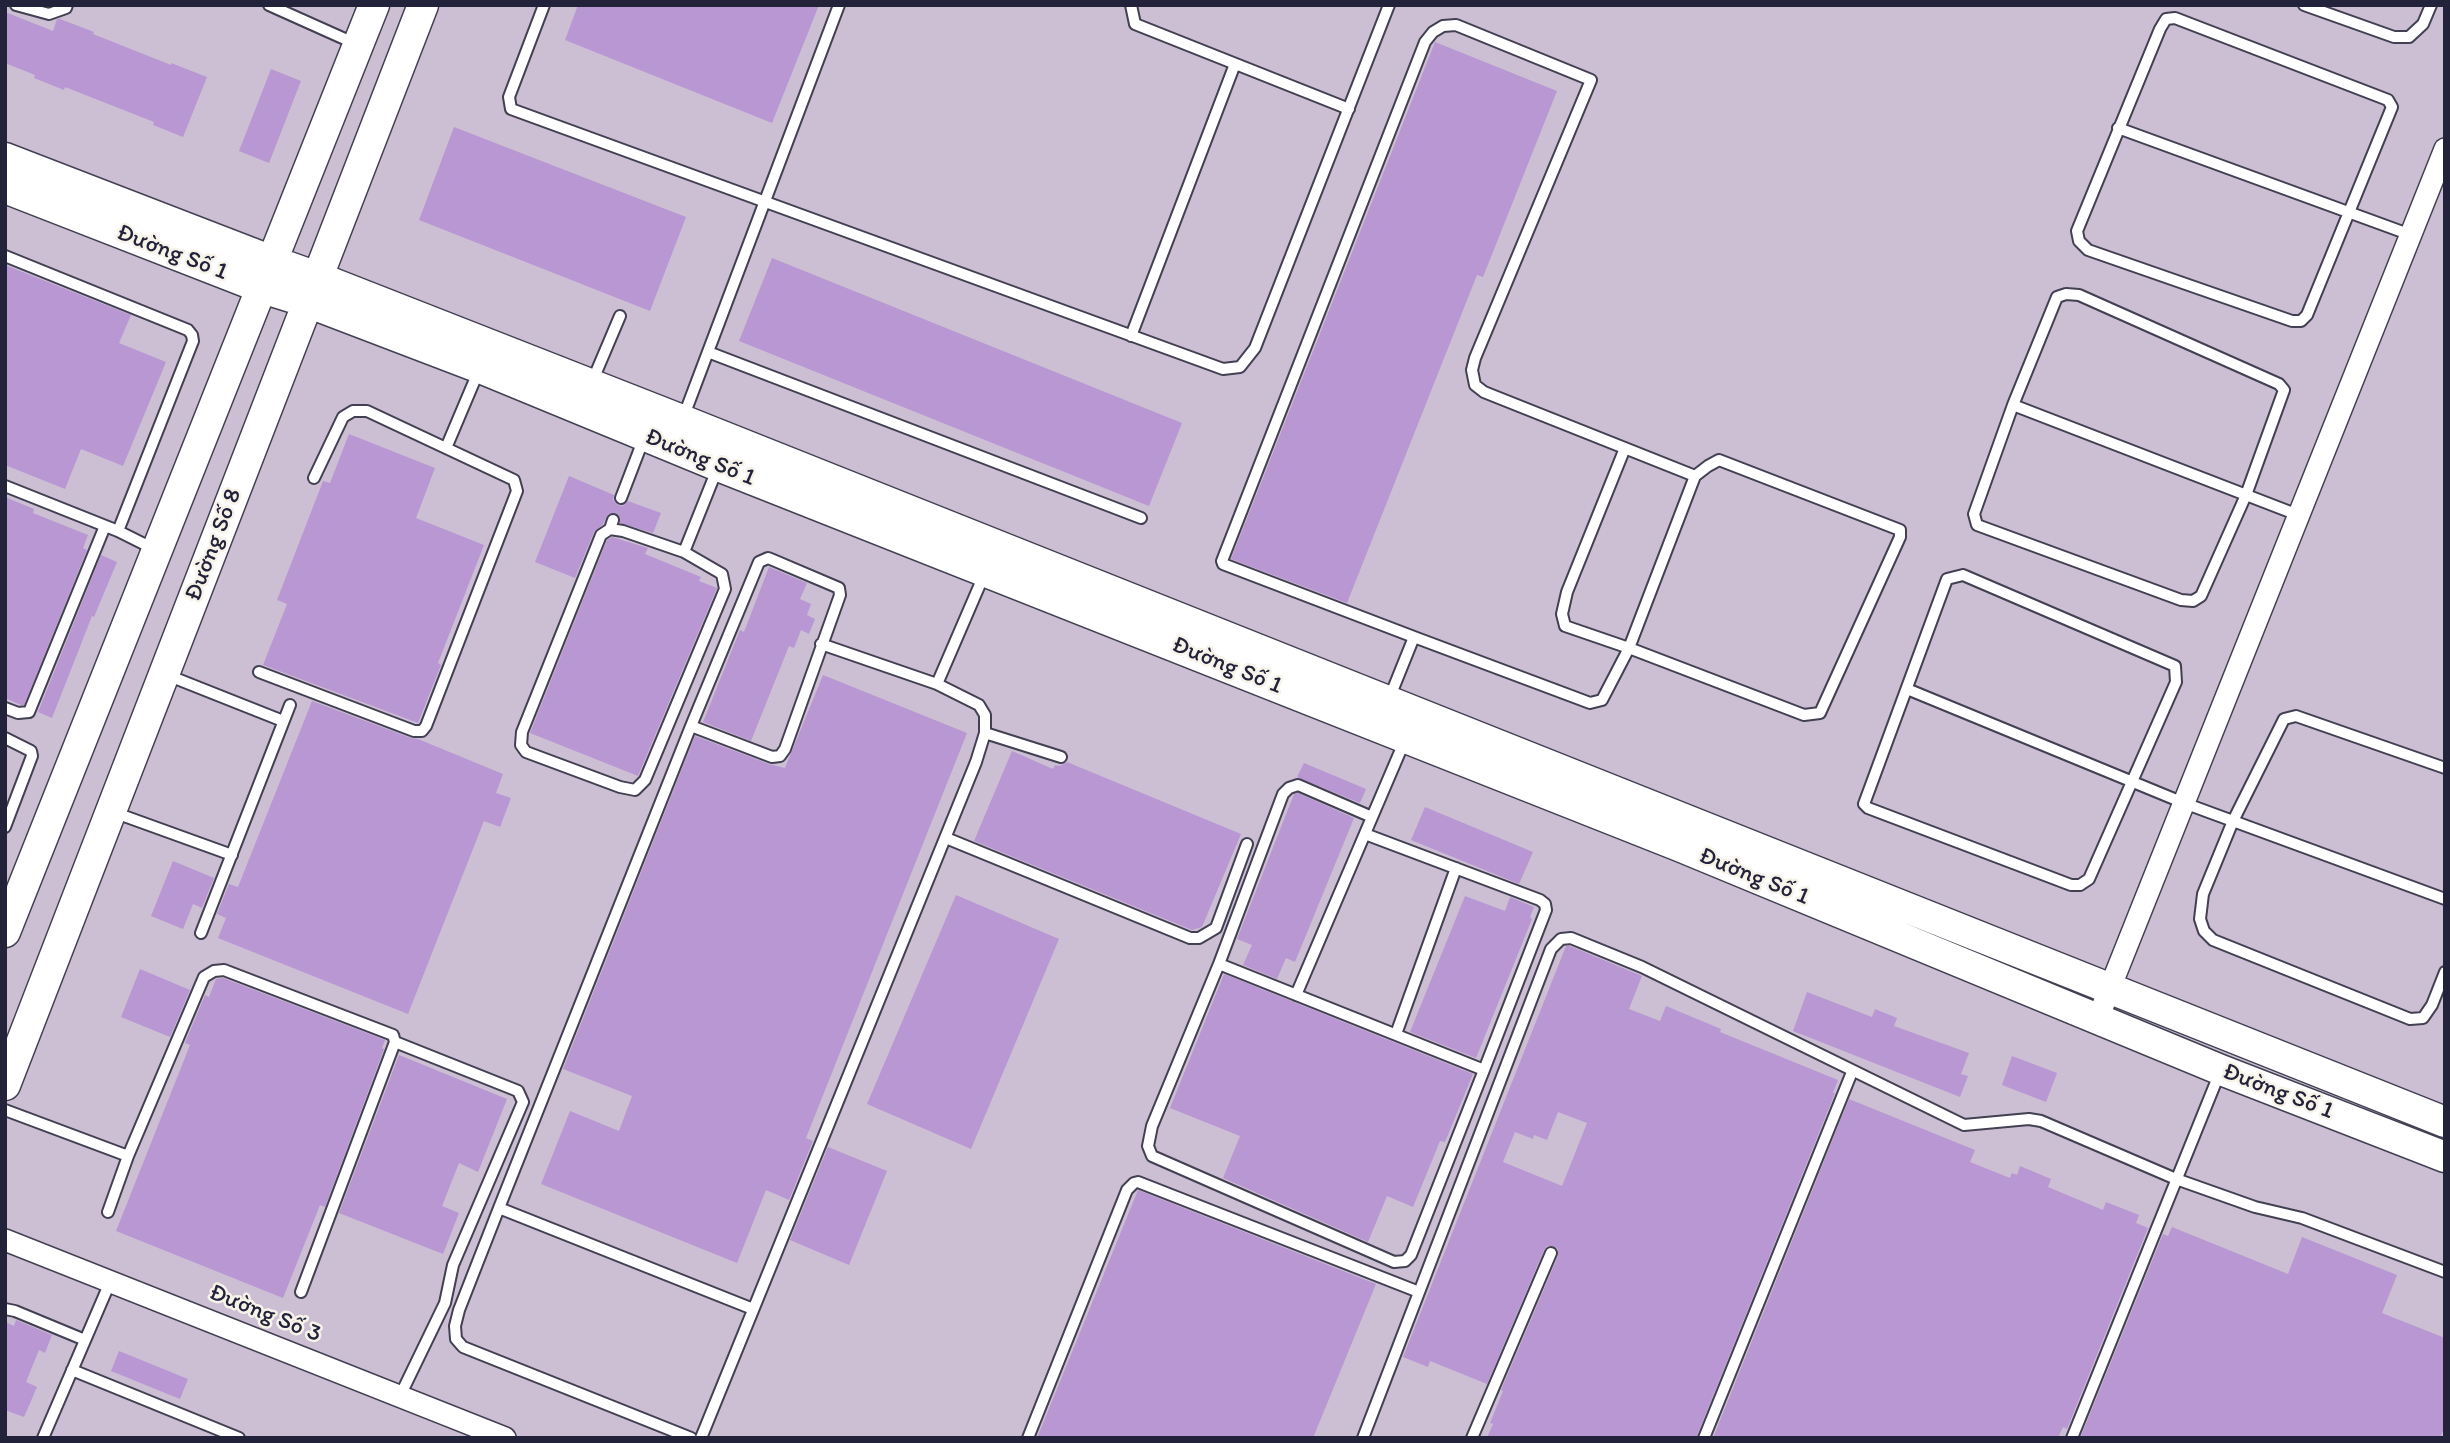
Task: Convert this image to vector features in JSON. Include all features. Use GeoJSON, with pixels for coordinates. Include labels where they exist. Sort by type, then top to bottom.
{"type":"FeatureCollection","features":[{"type":"Feature","properties":{"kind":"street","name":"Đường Số 8"},"geometry":{"type":"LineString","coordinates":[[8,918],[374,5]]}},
{"type":"Feature","properties":{"kind":"street","name":"Đường Số 8"},"geometry":{"type":"LineString","coordinates":[[5,1085],[423,5]]}},
{"type":"Feature","properties":{"kind":"street"},"geometry":{"type":"LineString","coordinates":[[2098,1018],[2445,149]]}},
{"type":"Feature","properties":{"kind":"street","name":"Đường Số 1"},"geometry":{"type":"LineString","coordinates":[[5,158],[267,275]]}},
{"type":"Feature","properties":{"kind":"street","name":"Đường Số 1"},"geometry":{"type":"LineString","coordinates":[[5,188],[591,385],[682,421],[2221,1070],[2445,1157]]}},
{"type":"Feature","properties":{"kind":"street","name":"Đường Số 1"},"geometry":{"type":"LineString","coordinates":[[312,289],[480,368],[718,466],[986,571],[2110,988],[2445,1122]]}},
{"type":"Feature","properties":{"kind":"street","name":"Đường Số 3"},"geometry":{"type":"LineString","coordinates":[[5,1240],[400,1396],[473,1432],[505,1438]]}},
{"type":"Feature","properties":{"kind":"lane"},"geometry":{"type":"LineString","coordinates":[[16,5],[49,14],[66,8],[67,5]]}},
{"type":"Feature","properties":{"kind":"lane"},"geometry":{"type":"LineString","coordinates":[[544,5],[509,97],[511,109],[1223,369],[1240,367],[1255,348],[1390,5]]}},
{"type":"Feature","properties":{"kind":"lane"},"geometry":{"type":"LineString","coordinates":[[682,421],[839,5]]}},
{"type":"Feature","properties":{"kind":"lane"},"geometry":{"type":"LineString","coordinates":[[1130,5],[1136,24],[1349,109]]}},
{"type":"Feature","properties":{"kind":"lane"},"geometry":{"type":"LineString","coordinates":[[2304,5],[2394,37],[2409,37],[2423,24],[2431,5]]}},
{"type":"Feature","properties":{"kind":"lane"},"geometry":{"type":"LineString","coordinates":[[278,7],[358,45]]}},
{"type":"Feature","properties":{"kind":"lane"},"geometry":{"type":"LineString","coordinates":[[2166,19],[2184,20],[2388,100],[2392,107],[2391,113],[2350,212],[2307,315],[2301,321],[2292,321],[2088,250],[2079,241],[2077,231],[2166,19]]}},
{"type":"Feature","properties":{"kind":"lane"},"geometry":{"type":"LineString","coordinates":[[1625,448],[1567,592],[1562,614],[1565,626],[1629,648],[1804,715],[1820,713],[1900,537],[1900,530],[1719,460],[1695,476],[1629,648],[1602,700],[1590,703],[1223,564],[1425,42],[1433,32],[1443,26],[1456,24],[1591,80],[1475,358],[1472,370],[1475,385],[1484,392],[1625,448],[1695,476]]}},
{"type":"Feature","properties":{"kind":"lane"},"geometry":{"type":"LineString","coordinates":[[1131,336],[1235,64]]}},
{"type":"Feature","properties":{"kind":"lane"},"geometry":{"type":"LineString","coordinates":[[2118,128],[2411,234]]}},
{"type":"Feature","properties":{"kind":"lane"},"geometry":{"type":"LineString","coordinates":[[5,256],[188,330],[192,335],[193,341],[118,531]]}},
{"type":"Feature","properties":{"kind":"lane"},"geometry":{"type":"LineString","coordinates":[[2066,294],[2078,295],[2279,384],[2284,390],[2246,495],[2201,596],[2193,601],[2181,600],[1978,525],[1975,514],[2012,405],[2057,297],[2066,294]]}},
{"type":"Feature","properties":{"kind":"lane"},"geometry":{"type":"LineString","coordinates":[[591,385],[620,316]]}},
{"type":"Feature","properties":{"kind":"lane"},"geometry":{"type":"LineString","coordinates":[[708,352],[1141,518]]}},
{"type":"Feature","properties":{"kind":"lane"},"geometry":{"type":"LineString","coordinates":[[446,449],[480,368]]}},
{"type":"Feature","properties":{"kind":"lane"},"geometry":{"type":"LineString","coordinates":[[2012,405],[2298,515]]}},
{"type":"Feature","properties":{"kind":"lane"},"geometry":{"type":"LineString","coordinates":[[259,672],[414,731],[422,731],[517,491],[514,480],[367,411],[353,411],[343,417],[314,478]]}},
{"type":"Feature","properties":{"kind":"lane"},"geometry":{"type":"LineString","coordinates":[[621,498],[645,436]]}},
{"type":"Feature","properties":{"kind":"lane"},"geometry":{"type":"LineString","coordinates":[[684,552],[718,466]]}},
{"type":"Feature","properties":{"kind":"lane"},"geometry":{"type":"LineString","coordinates":[[5,486],[118,531],[157,551]]}},
{"type":"Feature","properties":{"kind":"lane"},"geometry":{"type":"LineString","coordinates":[[611,524],[623,531],[684,552],[722,574],[724,589],[645,780],[635,790],[620,787],[526,752],[522,745],[522,733],[601,535],[611,524]]}},
{"type":"Feature","properties":{"kind":"lane"},"geometry":{"type":"LineString","coordinates":[[5,708],[18,713],[29,712],[105,526]]}},
{"type":"Feature","properties":{"kind":"lane"},"geometry":{"type":"LineString","coordinates":[[691,726],[772,757],[780,756],[785,749],[840,595],[839,588],[773,560],[763,559],[759,562],[691,726],[459,1310],[455,1326],[456,1339],[463,1347],[691,1438]]}},
{"type":"Feature","properties":{"kind":"lane"},"geometry":{"type":"LineString","coordinates":[[937,684],[986,571]]}},
{"type":"Feature","properties":{"kind":"lane"},"geometry":{"type":"LineString","coordinates":[[1962,575],[2175,666],[2176,681],[2132,782],[2089,879],[2071,885],[1868,808],[1864,804],[1947,579],[1962,575]]}},
{"type":"Feature","properties":{"kind":"lane"},"geometry":{"type":"LineString","coordinates":[[1296,995],[1372,817],[1391,722],[1414,637]]}},
{"type":"Feature","properties":{"kind":"lane"},"geometry":{"type":"LineString","coordinates":[[701,1438],[946,838],[985,733],[985,715],[979,705],[937,684],[821,644]]}},
{"type":"Feature","properties":{"kind":"lane"},"geometry":{"type":"LineString","coordinates":[[164,674],[284,721]]}},
{"type":"Feature","properties":{"kind":"lane"},"geometry":{"type":"LineString","coordinates":[[1907,689],[2184,803],[2445,899]]}},
{"type":"Feature","properties":{"kind":"lane"},"geometry":{"type":"LineString","coordinates":[[201,933],[289,705]]}},
{"type":"Feature","properties":{"kind":"lane"},"geometry":{"type":"LineString","coordinates":[[2445,768],[2296,716],[2284,719],[2233,821],[2203,894],[2200,919],[2204,931],[2213,940],[2410,1019],[2423,1018],[2432,1005],[2445,972]]}},
{"type":"Feature","properties":{"kind":"lane"},"geometry":{"type":"LineString","coordinates":[[985,733],[1060,757]]}},
{"type":"Feature","properties":{"kind":"lane"},"geometry":{"type":"LineString","coordinates":[[5,738],[25,746],[32,756],[5,827]]}},
{"type":"Feature","properties":{"kind":"lane"},"geometry":{"type":"LineString","coordinates":[[1365,834],[1539,900],[1545,904],[1546,910],[1411,1255],[1405,1261],[1394,1262],[1152,1156],[1148,1146],[1152,1126],[1219,964],[1283,794],[1298,785],[1372,817]]}},
{"type":"Feature","properties":{"kind":"lane"},"geometry":{"type":"LineString","coordinates":[[111,811],[232,855]]}},
{"type":"Feature","properties":{"kind":"lane"},"geometry":{"type":"LineString","coordinates":[[946,838],[1190,938],[1199,938],[1216,928],[1247,844]]}},
{"type":"Feature","properties":{"kind":"lane"},"geometry":{"type":"LineString","coordinates":[[1396,1034],[1456,869]]}},
{"type":"Feature","properties":{"kind":"lane"},"geometry":{"type":"LineString","coordinates":[[1363,1438],[1551,949],[1561,939],[1571,937],[1642,967],[1964,1125],[2029,1119],[2041,1121],[2176,1179],[2255,1207],[2302,1218],[2445,1272]]}},
{"type":"Feature","properties":{"kind":"lane"},"geometry":{"type":"LineString","coordinates":[[1219,964],[1484,1070]]}},
{"type":"Feature","properties":{"kind":"lane"},"geometry":{"type":"LineString","coordinates":[[108,1212],[128,1156],[204,977],[214,971],[224,970],[393,1035],[395,1042],[301,1292]]}},
{"type":"Feature","properties":{"kind":"lane"},"geometry":{"type":"LineString","coordinates":[[395,1042],[518,1091],[523,1102],[453,1265],[445,1303],[400,1396]]}},
{"type":"Feature","properties":{"kind":"lane"},"geometry":{"type":"LineString","coordinates":[[2072,1438],[2221,1070]]}},
{"type":"Feature","properties":{"kind":"lane"},"geometry":{"type":"LineString","coordinates":[[1704,1438],[1852,1072]]}},
{"type":"Feature","properties":{"kind":"lane"},"geometry":{"type":"LineString","coordinates":[[5,1111],[128,1156]]}},
{"type":"Feature","properties":{"kind":"lane"},"geometry":{"type":"LineString","coordinates":[[1028,1438],[1127,1191],[1134,1183],[1138,1182],[1419,1292]]}},
{"type":"Feature","properties":{"kind":"lane"},"geometry":{"type":"LineString","coordinates":[[499,1209],[754,1309]]}},
{"type":"Feature","properties":{"kind":"lane"},"geometry":{"type":"LineString","coordinates":[[1472,1438],[1551,1253]]}},
{"type":"Feature","properties":{"kind":"lane"},"geometry":{"type":"LineString","coordinates":[[43,1438],[111,1280]]}},
{"type":"Feature","properties":{"kind":"lane"},"geometry":{"type":"LineString","coordinates":[[5,1309],[85,1340]]}},
{"type":"Feature","properties":{"kind":"lane"},"geometry":{"type":"LineString","coordinates":[[72,1370],[239,1438]]}},
{"type":"Feature","properties":{"kind":"shaded area"},"geometry":{"type":"Polygon","coordinates":[[[5,5],[2445,5],[2445,1438],[5,1438],[5,5]]]}},
{"type":"Feature","properties":{"kind":"building"},"geometry":{"type":"Polygon","coordinates":[[[578,5],[819,5],[772,123],[565,40],[578,5]]]}},
{"type":"Feature","properties":{"kind":"building"},"geometry":{"type":"Polygon","coordinates":[[[5,12],[53,31],[57,19],[60,19],[207,77],[183,137],[153,125],[154,122],[65,87],[64,90],[34,78],[35,75],[5,63],[5,12]]]}},
{"type":"Feature","properties":{"kind":"building"},"geometry":{"type":"Polygon","coordinates":[[[1435,42],[1557,91],[1483,277],[1477,275],[1347,603],[1231,559],[1435,42]]]}},
{"type":"Feature","properties":{"kind":"building"},"geometry":{"type":"Polygon","coordinates":[[[271,69],[301,81],[269,163],[239,151],[271,69]]]}},
{"type":"Feature","properties":{"kind":"building"},"geometry":{"type":"Polygon","coordinates":[[[454,127],[686,217],[650,311],[419,220],[454,127]]]}},
{"type":"Feature","properties":{"kind":"building"},"geometry":{"type":"Polygon","coordinates":[[[772,258],[1182,423],[1149,506],[739,341],[772,258]]]}},
{"type":"Feature","properties":{"kind":"building"},"geometry":{"type":"Polygon","coordinates":[[[5,265],[131,315],[119,343],[166,362],[123,466],[81,449],[65,489],[5,465],[5,265]]]}},
{"type":"Feature","properties":{"kind":"building"},"geometry":{"type":"Polygon","coordinates":[[[349,434],[435,468],[416,518],[484,545],[438,663],[441,665],[418,723],[263,665],[287,604],[277,600],[323,481],[330,483],[349,434]]]}},
{"type":"Feature","properties":{"kind":"building"},"geometry":{"type":"Polygon","coordinates":[[[569,476],[614,495],[613,500],[618,505],[623,506],[628,501],[661,513],[653,533],[620,523],[616,513],[608,514],[603,524],[594,532],[575,578],[535,562],[569,476]]]}},
{"type":"Feature","properties":{"kind":"building"},"geometry":{"type":"Polygon","coordinates":[[[5,497],[34,509],[33,513],[88,535],[83,548],[87,550],[24,705],[5,698],[5,497]]]}},
{"type":"Feature","properties":{"kind":"building"},"geometry":{"type":"Polygon","coordinates":[[[612,537],[648,548],[645,554],[701,577],[699,581],[717,588],[638,776],[530,733],[607,540],[612,537]]]}},
{"type":"Feature","properties":{"kind":"building"},"geometry":{"type":"Polygon","coordinates":[[[101,555],[117,562],[94,617],[92,616],[52,718],[38,712],[101,555]]]}},
{"type":"Feature","properties":{"kind":"building"},"geometry":{"type":"Polygon","coordinates":[[[769,567],[807,583],[800,599],[811,604],[807,615],[815,619],[809,634],[801,630],[794,648],[789,646],[751,741],[703,722],[740,630],[744,632],[769,567]]]}},
{"type":"Feature","properties":{"kind":"building"},"geometry":{"type":"Polygon","coordinates":[[[823,675],[967,733],[806,1138],[813,1141],[789,1200],[766,1190],[737,1263],[541,1184],[570,1111],[619,1131],[632,1096],[563,1069],[695,736],[785,768],[823,675]]]}},
{"type":"Feature","properties":{"kind":"building"},"geometry":{"type":"Polygon","coordinates":[[[312,701],[418,739],[503,774],[496,793],[511,798],[500,827],[484,821],[408,1014],[218,938],[226,918],[217,914],[229,884],[238,887],[312,701]]]}},
{"type":"Feature","properties":{"kind":"building"},"geometry":{"type":"Polygon","coordinates":[[[1012,751],[1053,769],[1055,765],[1067,762],[1241,834],[1202,927],[1192,930],[974,841],[1012,751]]]}},
{"type":"Feature","properties":{"kind":"building"},"geometry":{"type":"Polygon","coordinates":[[[1304,763],[1366,789],[1360,803],[1297,777],[1304,763]]]}},
{"type":"Feature","properties":{"kind":"building"},"geometry":{"type":"Polygon","coordinates":[[[1298,793],[1354,818],[1295,962],[1286,958],[1277,979],[1243,965],[1252,945],[1237,939],[1294,794],[1298,793]]]}},
{"type":"Feature","properties":{"kind":"building"},"geometry":{"type":"Polygon","coordinates":[[[1425,807],[1533,852],[1519,884],[1411,840],[1425,807]]]}},
{"type":"Feature","properties":{"kind":"building"},"geometry":{"type":"Polygon","coordinates":[[[173,861],[214,878],[202,908],[193,904],[183,929],[151,916],[173,861]]]}},
{"type":"Feature","properties":{"kind":"building"},"geometry":{"type":"Polygon","coordinates":[[[956,895],[1059,939],[971,1149],[867,1104],[956,895]]]}},
{"type":"Feature","properties":{"kind":"building"},"geometry":{"type":"Polygon","coordinates":[[[1465,896],[1505,911],[1510,897],[1534,907],[1530,917],[1532,919],[1476,1058],[1410,1032],[1465,896]]]}},
{"type":"Feature","properties":{"kind":"building"},"geometry":{"type":"Polygon","coordinates":[[[1566,946],[1642,976],[1629,1009],[1660,1021],[1666,1006],[1721,1029],[1720,1032],[1838,1080],[1696,1438],[1487,1438],[1503,1391],[1501,1390],[1558,1256],[1558,1249],[1553,1246],[1547,1246],[1544,1250],[1487,1384],[1430,1361],[1428,1367],[1403,1357],[1566,946]],[[1558,1112],[1547,1140],[1534,1135],[1533,1139],[1515,1132],[1503,1162],[1562,1186],[1587,1123],[1558,1112]]]}},
{"type":"Feature","properties":{"kind":"building"},"geometry":{"type":"Polygon","coordinates":[[[140,969],[190,990],[170,1037],[121,1017],[140,969]]]}},
{"type":"Feature","properties":{"kind":"building"},"geometry":{"type":"Polygon","coordinates":[[[1224,974],[1473,1074],[1445,1142],[1440,1141],[1413,1207],[1387,1196],[1368,1242],[1223,1178],[1240,1136],[1170,1108],[1224,974]]]}},
{"type":"Feature","properties":{"kind":"building"},"geometry":{"type":"Polygon","coordinates":[[[223,978],[385,1040],[384,1049],[325,1207],[320,1205],[283,1298],[116,1231],[190,1045],[185,1043],[205,995],[209,997],[216,979],[223,978]]]}},
{"type":"Feature","properties":{"kind":"building"},"geometry":{"type":"Polygon","coordinates":[[[1807,992],[1872,1017],[1875,1009],[1897,1018],[1894,1026],[1969,1053],[1961,1074],[1968,1076],[1960,1097],[1793,1031],[1807,992]]]}},
{"type":"Feature","properties":{"kind":"building"},"geometry":{"type":"Polygon","coordinates":[[[399,1055],[507,1099],[478,1172],[459,1163],[442,1206],[459,1213],[443,1254],[339,1213],[399,1055]]]}},
{"type":"Feature","properties":{"kind":"building"},"geometry":{"type":"Polygon","coordinates":[[[2012,1056],[2057,1073],[2046,1102],[2002,1085],[2012,1056]]]}},
{"type":"Feature","properties":{"kind":"building"},"geometry":{"type":"Polygon","coordinates":[[[1849,1099],[1975,1150],[1970,1162],[2010,1178],[2012,1173],[2017,1175],[2020,1166],[2051,1179],[2048,1187],[2103,1210],[2106,1202],[2139,1215],[2136,1223],[2148,1228],[2067,1429],[2063,1427],[2058,1438],[1713,1438],[1849,1099]]]}},
{"type":"Feature","properties":{"kind":"building"},"geometry":{"type":"Polygon","coordinates":[[[828,1147],[887,1171],[849,1265],[790,1240],[828,1147]]]}},
{"type":"Feature","properties":{"kind":"building"},"geometry":{"type":"Polygon","coordinates":[[[1138,1190],[1376,1284],[1313,1438],[1037,1438],[1138,1190]]]}},
{"type":"Feature","properties":{"kind":"building"},"geometry":{"type":"Polygon","coordinates":[[[2172,1227],[2288,1274],[2302,1237],[2397,1275],[2382,1313],[2445,1338],[2445,1426],[2440,1438],[2081,1436],[2163,1234],[2168,1236],[2172,1227]]]}},
{"type":"Feature","properties":{"kind":"building"},"geometry":{"type":"Polygon","coordinates":[[[16,1320],[52,1335],[45,1353],[39,1350],[26,1382],[37,1387],[24,1417],[5,1410],[5,1322],[14,1326],[16,1320]]]}},
{"type":"Feature","properties":{"kind":"building"},"geometry":{"type":"Polygon","coordinates":[[[119,1351],[188,1379],[180,1399],[111,1371],[119,1351]]]}}]}
